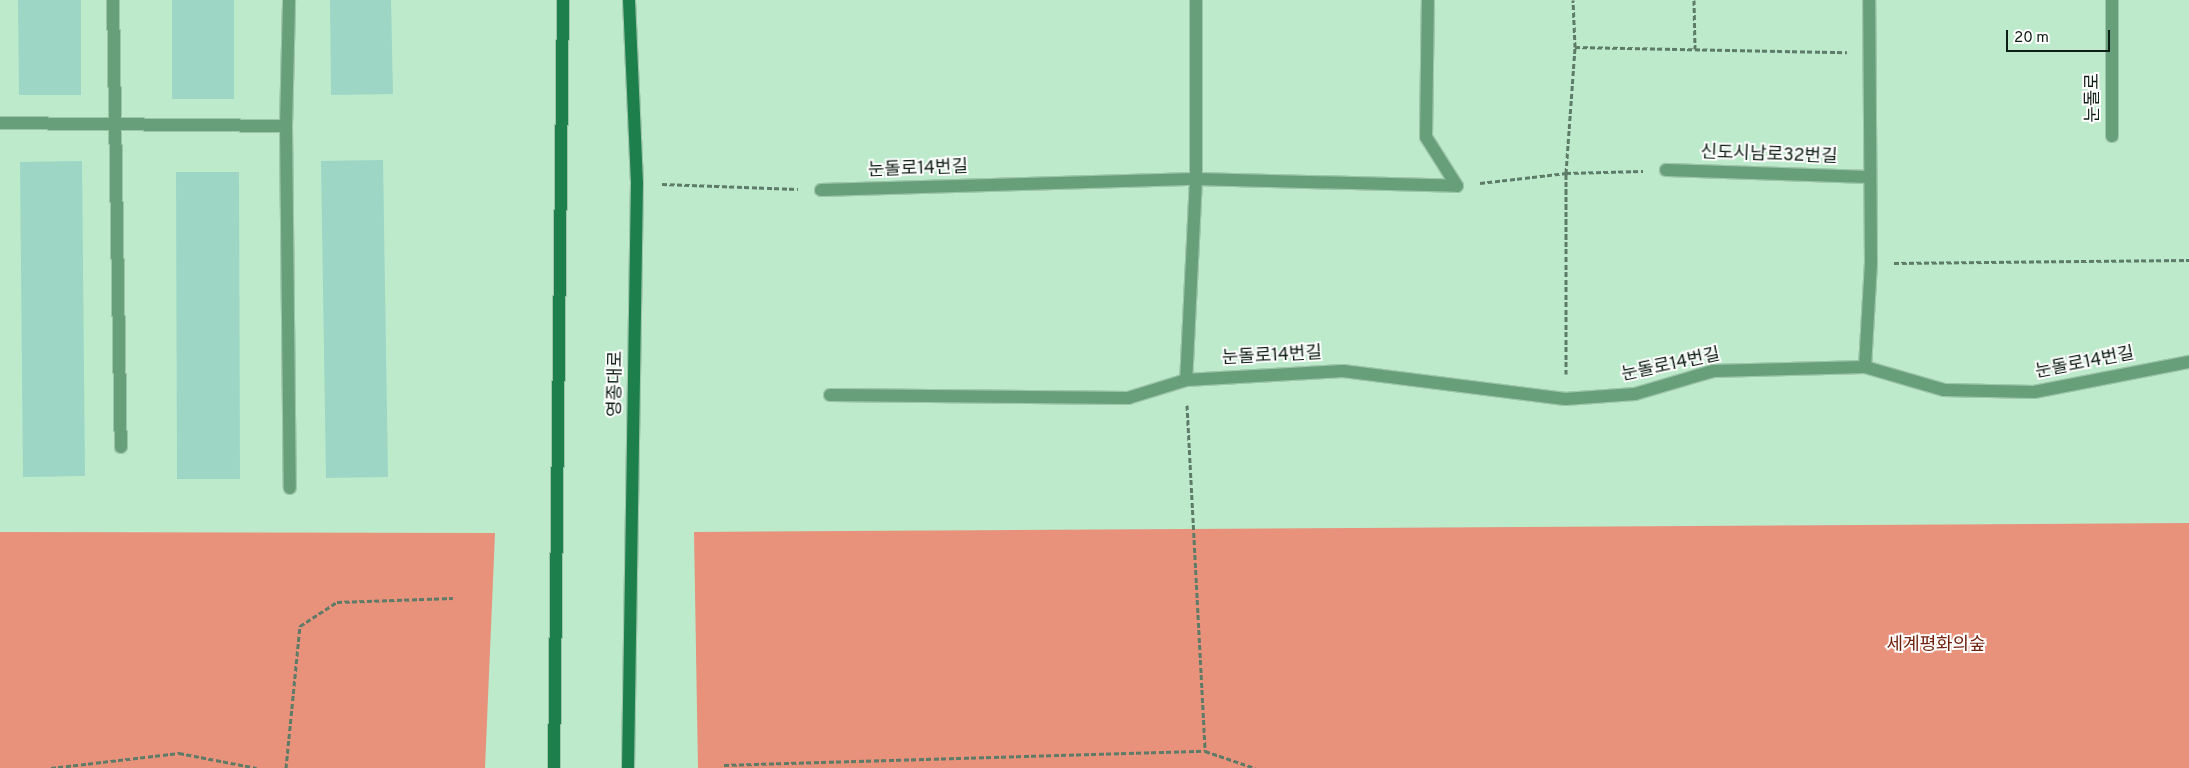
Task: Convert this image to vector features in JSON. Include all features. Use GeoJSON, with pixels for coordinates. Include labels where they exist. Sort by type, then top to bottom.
{"type":"FeatureCollection","features":[{"type":"Feature","properties":{"kind":"main road"},"geometry":{"type":"LineString","coordinates":[[554,768],[563,0]]}},
{"type":"Feature","properties":{"kind":"main road","name":"영종대로"},"geometry":{"type":"LineString","coordinates":[[628,768],[637,183],[629,0]]}},
{"type":"Feature","properties":{"kind":"street"},"geometry":{"type":"LineString","coordinates":[[112,0],[121,448]]}},
{"type":"Feature","properties":{"kind":"street"},"geometry":{"type":"LineString","coordinates":[[290,0],[286,126],[290,488]]}},
{"type":"Feature","properties":{"kind":"street"},"geometry":{"type":"LineString","coordinates":[[1186,380],[1196,178],[1196,0]]}},
{"type":"Feature","properties":{"kind":"street"},"geometry":{"type":"LineString","coordinates":[[1428,0],[1426,137],[1457,186]]}},
{"type":"Feature","properties":{"kind":"street"},"geometry":{"type":"LineString","coordinates":[[1865,367],[1871,263],[1869,177],[1870,0]]}},
{"type":"Feature","properties":{"kind":"street","name":"눈돌로"},"geometry":{"type":"LineString","coordinates":[[2112,0],[2112,136]]}},
{"type":"Feature","properties":{"kind":"street"},"geometry":{"type":"LineString","coordinates":[[0,123],[286,126]]}},
{"type":"Feature","properties":{"kind":"street","name":"신도시남로32번길"},"geometry":{"type":"LineString","coordinates":[[1666,170],[1869,177]]}},
{"type":"Feature","properties":{"kind":"street","name":"눈돌로14번길"},"geometry":{"type":"LineString","coordinates":[[821,190],[1196,178],[1457,186]]}},
{"type":"Feature","properties":{"kind":"street","name":"눈돌로14번길"},"geometry":{"type":"LineString","coordinates":[[830,395],[1128,398],[1186,380],[1343,371],[1566,399],[1635,394],[1713,371],[1865,367],[1944,390],[2034,392],[2189,362]]}},
{"type":"Feature","properties":{"kind":"path"},"geometry":{"type":"LineString","coordinates":[[1566,399],[1566,174],[1575,47],[1573,0]]}},
{"type":"Feature","properties":{"kind":"path"},"geometry":{"type":"LineString","coordinates":[[1694,0],[1695,49]]}},
{"type":"Feature","properties":{"kind":"path"},"geometry":{"type":"LineString","coordinates":[[1575,47],[1870,52]]}},
{"type":"Feature","properties":{"kind":"path"},"geometry":{"type":"LineString","coordinates":[[1457,186],[1566,174],[1666,170]]}},
{"type":"Feature","properties":{"kind":"path"},"geometry":{"type":"LineString","coordinates":[[637,183],[821,190]]}},
{"type":"Feature","properties":{"kind":"path"},"geometry":{"type":"LineString","coordinates":[[1871,263],[2189,260]]}},
{"type":"Feature","properties":{"kind":"path"},"geometry":{"type":"LineString","coordinates":[[1186,380],[1205,751]]}},
{"type":"Feature","properties":{"kind":"path"},"geometry":{"type":"LineString","coordinates":[[286,768],[300,626],[338,602],[453,598]]}},
{"type":"Feature","properties":{"kind":"path"},"geometry":{"type":"LineString","coordinates":[[724,765],[1205,751],[1255,768]]}},
{"type":"Feature","properties":{"kind":"path"},"geometry":{"type":"LineString","coordinates":[[51,768],[179,753],[257,768]]}},
{"type":"Feature","properties":{"kind":"green space","name":"세계평화의숲"},"geometry":{"type":"Polygon","coordinates":[[[2189,523],[2189,768],[698,768],[694,532],[2189,523]]]}},
{"type":"Feature","properties":{"kind":"green space"},"geometry":{"type":"Polygon","coordinates":[[[0,532],[495,533],[485,768],[0,768],[0,532]]]}},
{"type":"Feature","properties":{"kind":"building"},"geometry":{"type":"Polygon","coordinates":[[[18,0],[81,0],[81,95],[19,95],[18,0]]]}},
{"type":"Feature","properties":{"kind":"building"},"geometry":{"type":"Polygon","coordinates":[[[172,0],[234,0],[234,99],[172,99],[172,0]]]}},
{"type":"Feature","properties":{"kind":"building"},"geometry":{"type":"Polygon","coordinates":[[[330,0],[391,0],[393,94],[331,95],[330,0]]]}},
{"type":"Feature","properties":{"kind":"building"},"geometry":{"type":"Polygon","coordinates":[[[383,160],[388,477],[326,478],[321,161],[383,160]]]}},
{"type":"Feature","properties":{"kind":"building"},"geometry":{"type":"Polygon","coordinates":[[[82,161],[85,476],[23,477],[20,162],[82,161]]]}},
{"type":"Feature","properties":{"kind":"building"},"geometry":{"type":"Polygon","coordinates":[[[176,172],[239,172],[240,479],[177,479],[176,172]]]}}]}
